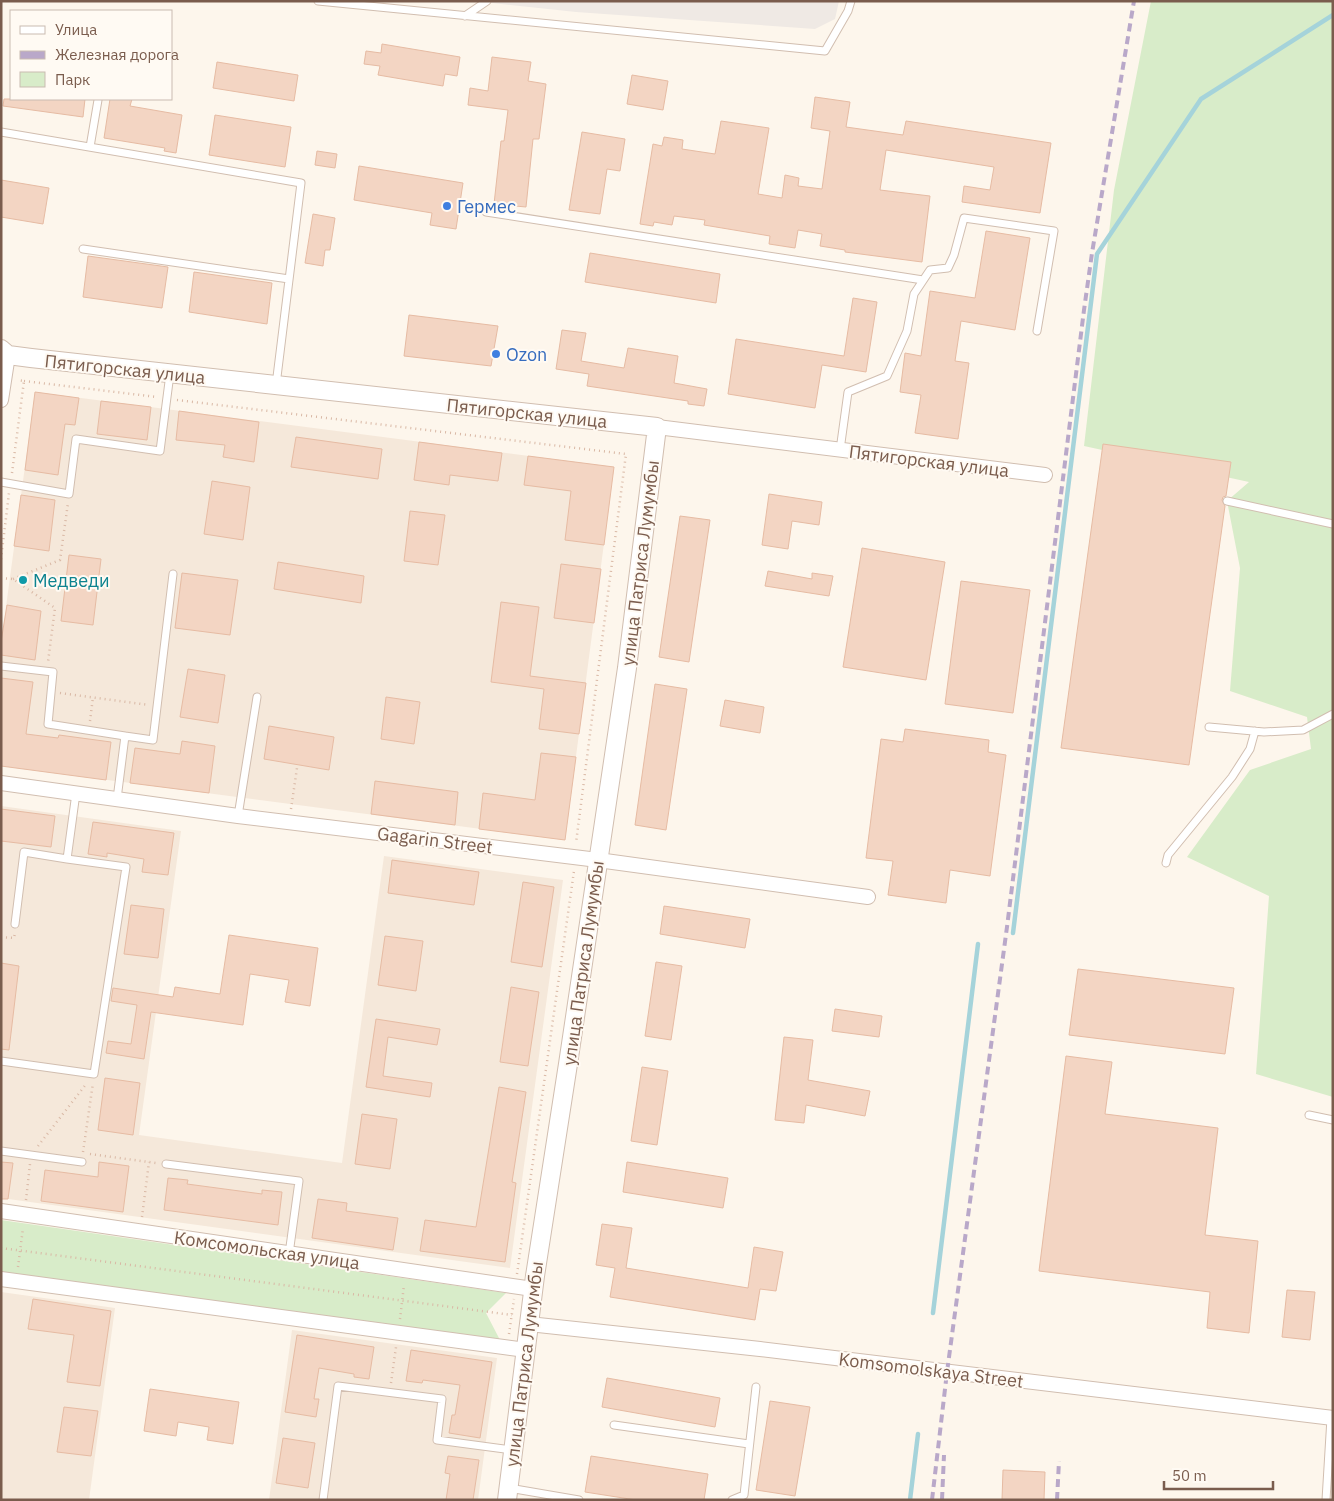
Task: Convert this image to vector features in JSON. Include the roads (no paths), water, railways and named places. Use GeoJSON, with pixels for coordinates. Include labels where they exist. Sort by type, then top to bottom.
{"type":"FeatureCollection","features":[{"type":"Feature","properties":{"kind":"street","name":"Пятигорская улица"},"geometry":{"type":"LineString","coordinates":[[4,353],[170,374],[657,427],[1045,475]]}},
{"type":"Feature","properties":{"kind":"street"},"geometry":{"type":"LineString","coordinates":[[1,400],[4,379],[4,353]]}},
{"type":"Feature","properties":{"kind":"street","name":"улица Патриса Лумумбы"},"geometry":{"type":"LineString","coordinates":[[508,1494],[533,1289],[627,668],[657,427]]}},
{"type":"Feature","properties":{"kind":"street","name":"Gagarin Street"},"geometry":{"type":"LineString","coordinates":[[1,783],[238,816],[575,857],[868,897]]}},
{"type":"Feature","properties":{"kind":"street","name":"Комсомольская улица"},"geometry":{"type":"LineString","coordinates":[[1,1211],[533,1289]]}},
{"type":"Feature","properties":{"kind":"street"},"geometry":{"type":"LineString","coordinates":[[1,1279],[526,1350]]}},
{"type":"Feature","properties":{"kind":"street","name":"Komsomolskaya Street"},"geometry":{"type":"LineString","coordinates":[[529,1324],[770,1350],[1332,1418]]}},
{"type":"Feature","properties":{"kind":"lane"},"geometry":{"type":"LineString","coordinates":[[318,1],[825,51],[848,11],[851,1]]}},
{"type":"Feature","properties":{"kind":"lane"},"geometry":{"type":"LineString","coordinates":[[465,16],[487,1]]}},
{"type":"Feature","properties":{"kind":"lane"},"geometry":{"type":"LineString","coordinates":[[90,147],[98,100]]}},
{"type":"Feature","properties":{"kind":"lane"},"geometry":{"type":"LineString","coordinates":[[1,132],[301,183],[276,385]]}},
{"type":"Feature","properties":{"kind":"lane"},"geometry":{"type":"LineString","coordinates":[[486,212],[923,280]]}},
{"type":"Feature","properties":{"kind":"lane"},"geometry":{"type":"LineString","coordinates":[[840,450],[848,392],[887,376],[907,331],[914,294],[930,270],[948,268],[954,255],[964,218],[1054,231],[1036,331]]}},
{"type":"Feature","properties":{"kind":"lane"},"geometry":{"type":"LineString","coordinates":[[83,249],[289,279]]}},
{"type":"Feature","properties":{"kind":"lane"},"geometry":{"type":"LineString","coordinates":[[1,482],[69,494],[76,439],[160,451],[170,374]]}},
{"type":"Feature","properties":{"kind":"lane"},"geometry":{"type":"LineString","coordinates":[[1227,501],[1333,524]]}},
{"type":"Feature","properties":{"kind":"lane"},"geometry":{"type":"LineString","coordinates":[[1,666],[53,672],[48,724],[153,740],[173,574]]}},
{"type":"Feature","properties":{"kind":"lane"},"geometry":{"type":"LineString","coordinates":[[238,816],[257,697]]}},
{"type":"Feature","properties":{"kind":"lane"},"geometry":{"type":"LineString","coordinates":[[1209,727],[1264,732],[1303,730],[1333,714]]}},
{"type":"Feature","properties":{"kind":"lane"},"geometry":{"type":"LineString","coordinates":[[1166,863],[1168,855],[1232,777],[1250,749],[1255,731]]}},
{"type":"Feature","properties":{"kind":"lane"},"geometry":{"type":"LineString","coordinates":[[117,799],[125,736]]}},
{"type":"Feature","properties":{"kind":"lane"},"geometry":{"type":"LineString","coordinates":[[67,859],[76,793]]}},
{"type":"Feature","properties":{"kind":"lane"},"geometry":{"type":"LineString","coordinates":[[1,1061],[94,1074],[126,867],[24,852],[15,924]]}},
{"type":"Feature","properties":{"kind":"lane"},"geometry":{"type":"LineString","coordinates":[[1309,1115],[1333,1120]]}},
{"type":"Feature","properties":{"kind":"lane"},"geometry":{"type":"LineString","coordinates":[[1,1151],[82,1162]]}},
{"type":"Feature","properties":{"kind":"lane"},"geometry":{"type":"LineString","coordinates":[[166,1164],[299,1181],[289,1254]]}},
{"type":"Feature","properties":{"kind":"lane"},"geometry":{"type":"LineString","coordinates":[[323,1500],[338,1386],[442,1399],[437,1440],[513,1450]]}},
{"type":"Feature","properties":{"kind":"lane"},"geometry":{"type":"LineString","coordinates":[[732,1500],[744,1495],[756,1387]]}},
{"type":"Feature","properties":{"kind":"lane"},"geometry":{"type":"LineString","coordinates":[[1326,1500],[1332,1418]]}},
{"type":"Feature","properties":{"kind":"lane"},"geometry":{"type":"LineString","coordinates":[[614,1425],[749,1444]]}},
{"type":"Feature","properties":{"kind":"lane"},"geometry":{"type":"LineString","coordinates":[[508,1494],[579,1500]]}},
{"type":"Feature","properties":{"kind":"waterway"},"geometry":{"type":"LineString","coordinates":[[1013,933],[1097,254],[1201,99],[1333,15]]}},
{"type":"Feature","properties":{"kind":"waterway"},"geometry":{"type":"LineString","coordinates":[[933,1313],[978,944]]}},
{"type":"Feature","properties":{"kind":"waterway"},"geometry":{"type":"LineString","coordinates":[[910,1500],[918,1434]]}},
{"type":"Feature","properties":{"kind":"railway"},"geometry":{"type":"LineString","coordinates":[[932,1500],[947,1372],[1007,927],[1084,310],[1134,1]]}},
{"type":"Feature","properties":{"kind":"railway"},"geometry":{"type":"LineString","coordinates":[[942,1500],[944,1455]]}},
{"type":"Feature","properties":{"kind":"railway"},"geometry":{"type":"LineString","coordinates":[[1057,1500],[1059,1461]]}},
{"type":"Feature","properties":{"kind":"place","name":"Гермес"},"geometry":{"type":"Point","coordinates":[447,206]}},
{"type":"Feature","properties":{"kind":"place","name":"Ozon"},"geometry":{"type":"Point","coordinates":[496,354]}},
{"type":"Feature","properties":{"kind":"place","name":"Медведи"},"geometry":{"type":"Point","coordinates":[23,580]}}]}
